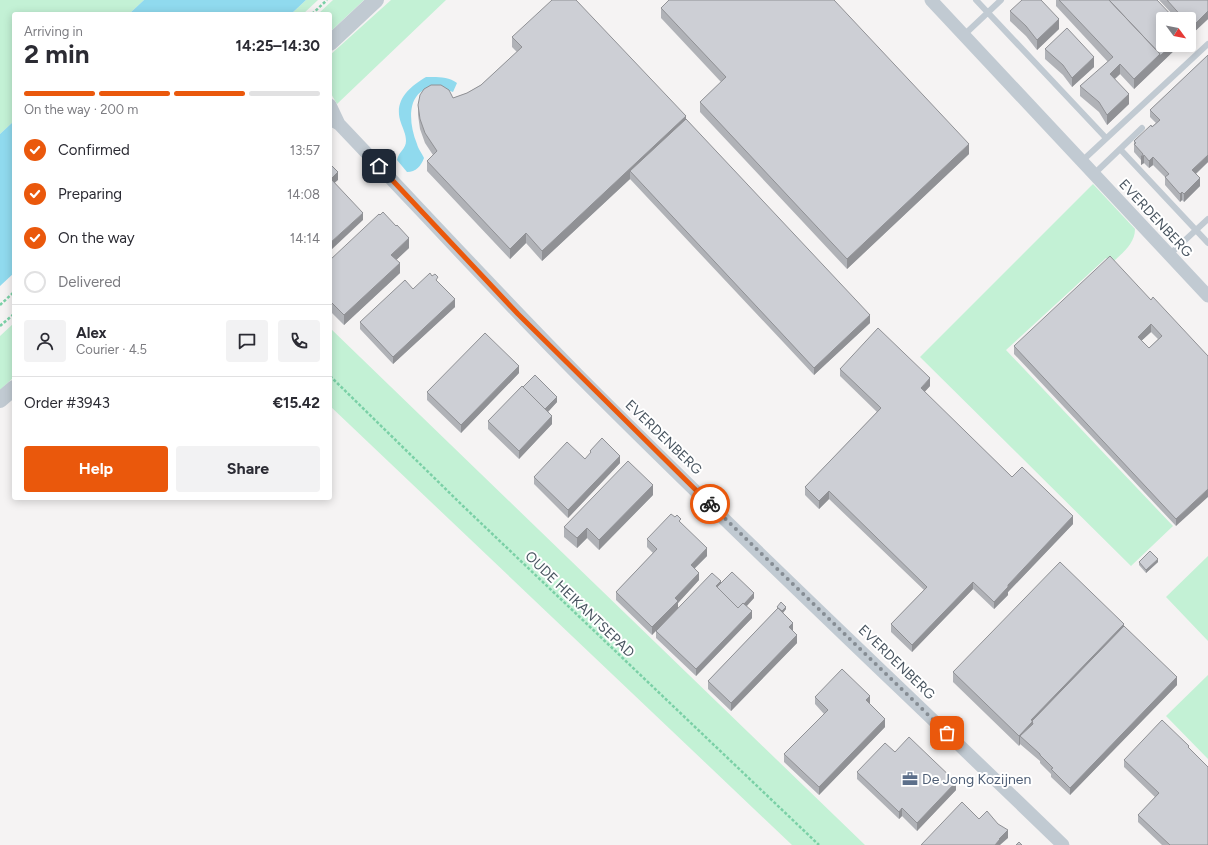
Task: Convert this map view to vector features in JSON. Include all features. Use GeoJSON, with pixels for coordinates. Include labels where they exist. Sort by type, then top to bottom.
{"type":"FeatureCollection","features":[{"type":"Feature","properties":{"kind":"street"},"geometry":{"type":"LineString","coordinates":[[332,41],[376,0]]}},
{"type":"Feature","properties":{"kind":"street","name":"EVERDENBERG"},"geometry":{"type":"LineString","coordinates":[[931,0],[1208,296]]}},
{"type":"Feature","properties":{"kind":"street","name":"EVERDENBERG"},"geometry":{"type":"LineString","coordinates":[[334,122],[582,379],[1063,845]]}},
{"type":"Feature","properties":{"kind":"street"},"geometry":{"type":"LineString","coordinates":[[0,400],[12,390]]}},
{"type":"Feature","properties":{"kind":"lane"},"geometry":{"type":"LineString","coordinates":[[976,0],[1106,138]]}},
{"type":"Feature","properties":{"kind":"lane"},"geometry":{"type":"LineString","coordinates":[[964,35],[1001,0]]}},
{"type":"Feature","properties":{"kind":"lane"},"geometry":{"type":"LineString","coordinates":[[1082,161],[1208,44]]}},
{"type":"Feature","properties":{"kind":"lane"},"geometry":{"type":"LineString","coordinates":[[1094,174],[1142,128]]}},
{"type":"Feature","properties":{"kind":"lane"},"geometry":{"type":"LineString","coordinates":[[1120,149],[1208,242]]}},
{"type":"Feature","properties":{"kind":"lane"},"geometry":{"type":"LineString","coordinates":[[1169,255],[1208,219]]}},
{"type":"Feature","properties":{"kind":"path"},"geometry":{"type":"LineString","coordinates":[[314,12],[327,0]]}},
{"type":"Feature","properties":{"kind":"path"},"geometry":{"type":"LineString","coordinates":[[0,305],[12,294]]}},
{"type":"Feature","properties":{"kind":"path"},"geometry":{"type":"LineString","coordinates":[[0,326],[12,316]]}},
{"type":"Feature","properties":{"kind":"path","name":"OUDE HEIKANTSEPAD"},"geometry":{"type":"LineString","coordinates":[[332,378],[463,506],[819,845]]}},
{"type":"Feature","properties":{"kind":"green space"},"geometry":{"type":"Polygon","coordinates":[[[0,0],[144,0],[131,12],[12,12],[12,123],[0,134],[0,0]]]}},
{"type":"Feature","properties":{"kind":"green space"},"geometry":{"type":"Polygon","coordinates":[[[306,0],[318,0],[305,12],[293,12],[306,0]]]}},
{"type":"Feature","properties":{"kind":"green space"},"geometry":{"type":"Polygon","coordinates":[[[333,0],[364,0],[332,30],[332,12],[320,12],[333,0]]]}},
{"type":"Feature","properties":{"kind":"green space"},"geometry":{"type":"Polygon","coordinates":[[[391,0],[446,0],[337,104],[332,95],[332,53],[391,0]]]}},
{"type":"Feature","properties":{"kind":"green space"},"geometry":{"type":"Polygon","coordinates":[[[1093,184],[1135,229],[1133,239],[1127,248],[1112,263],[1106,258],[1006,350],[1173,526],[1131,566],[920,357],[1093,184]]]}},
{"type":"Feature","properties":{"kind":"green space"},"geometry":{"type":"Polygon","coordinates":[[[12,325],[12,379],[0,390],[0,336],[12,325]]]}},
{"type":"Feature","properties":{"kind":"green space"},"geometry":{"type":"Polygon","coordinates":[[[332,330],[865,845],[792,845],[332,408],[332,330]]]}},
{"type":"Feature","properties":{"kind":"green space"},"geometry":{"type":"Polygon","coordinates":[[[1208,556],[1208,641],[1166,597],[1208,556]]]}},
{"type":"Feature","properties":{"kind":"green space"},"geometry":{"type":"Polygon","coordinates":[[[1208,675],[1208,759],[1166,716],[1208,675]]]}},
{"type":"Feature","properties":{"kind":"water"},"geometry":{"type":"Polygon","coordinates":[[[144,0],[306,0],[293,12],[131,12],[144,0]]]}},
{"type":"Feature","properties":{"kind":"water"},"geometry":{"type":"Polygon","coordinates":[[[426,77],[446,78],[457,83],[453,92],[439,88],[428,89],[420,93],[414,100],[411,120],[413,132],[418,148],[424,158],[418,168],[407,172],[397,160],[399,154],[405,146],[406,141],[399,115],[399,108],[401,101],[409,90],[426,77]]]}},
{"type":"Feature","properties":{"kind":"water"},"geometry":{"type":"Polygon","coordinates":[[[12,123],[12,275],[0,286],[0,134],[12,123]]]}},
{"type":"Feature","properties":{"kind":"building"},"geometry":{"type":"Polygon","coordinates":[[[552,0],[576,0],[686,116],[542,251],[526,233],[510,249],[427,161],[437,151],[425,133],[420,119],[418,105],[420,95],[424,89],[431,85],[441,85],[449,90],[453,98],[467,93],[481,85],[522,47],[512,37],[552,0]]]}},
{"type":"Feature","properties":{"kind":"building"},"geometry":{"type":"Polygon","coordinates":[[[669,0],[834,0],[969,144],[847,259],[700,102],[726,77],[661,8],[669,0]]]}},
{"type":"Feature","properties":{"kind":"building"},"geometry":{"type":"Polygon","coordinates":[[[1022,0],[1041,0],[1059,19],[1037,40],[1026,26],[1010,11],[1022,0]]]}},
{"type":"Feature","properties":{"kind":"building"},"geometry":{"type":"Polygon","coordinates":[[[1059,0],[1109,0],[1156,50],[1156,52],[1160,54],[1134,79],[1120,64],[1110,74],[1129,94],[1107,115],[1099,102],[1080,86],[1113,57],[1059,0]]]}},
{"type":"Feature","properties":{"kind":"building"},"geometry":{"type":"Polygon","coordinates":[[[1109,0],[1157,0],[1168,12],[1156,12],[1156,50],[1109,0]]]}},
{"type":"Feature","properties":{"kind":"building"},"geometry":{"type":"Polygon","coordinates":[[[1167,0],[1208,0],[1208,11],[1196,23],[1196,12],[1178,12],[1167,0]]]}},
{"type":"Feature","properties":{"kind":"building"},"geometry":{"type":"Polygon","coordinates":[[[1067,28],[1094,57],[1072,78],[1063,65],[1045,49],[1067,28]]]}},
{"type":"Feature","properties":{"kind":"building"},"geometry":{"type":"Polygon","coordinates":[[[1158,52],[1164,52],[1160,56],[1158,52]]]}},
{"type":"Feature","properties":{"kind":"building"},"geometry":{"type":"Polygon","coordinates":[[[1208,55],[1208,155],[1192,170],[1200,178],[1184,194],[1182,192],[1180,194],[1165,177],[1169,174],[1153,157],[1149,161],[1144,155],[1141,157],[1143,154],[1134,144],[1136,143],[1134,141],[1151,125],[1152,127],[1160,120],[1150,110],[1208,55]]]}},
{"type":"Feature","properties":{"kind":"building"},"geometry":{"type":"Polygon","coordinates":[[[686,119],[870,315],[814,368],[630,171],[686,119]]]}},
{"type":"Feature","properties":{"kind":"building"},"geometry":{"type":"Polygon","coordinates":[[[332,166],[338,172],[332,178],[332,166]]]}},
{"type":"Feature","properties":{"kind":"building"},"geometry":{"type":"Polygon","coordinates":[[[332,180],[363,213],[332,241],[332,180]]]}},
{"type":"Feature","properties":{"kind":"building"},"geometry":{"type":"Polygon","coordinates":[[[383,212],[409,238],[391,255],[400,263],[344,315],[332,303],[332,258],[379,214],[380,215],[383,212]]]}},
{"type":"Feature","properties":{"kind":"building"},"geometry":{"type":"Polygon","coordinates":[[[1110,256],[1151,300],[1153,297],[1208,356],[1208,489],[1176,519],[1014,346],[1110,256]],[[1151,324],[1138,337],[1149,348],[1162,336],[1151,324]]]}},
{"type":"Feature","properties":{"kind":"building"},"geometry":{"type":"Polygon","coordinates":[[[430,273],[432,276],[435,274],[438,277],[436,280],[455,299],[393,357],[360,322],[405,280],[413,289],[430,273]]]}},
{"type":"Feature","properties":{"kind":"building"},"geometry":{"type":"Polygon","coordinates":[[[878,328],[930,378],[921,388],[1012,477],[1022,467],[1073,516],[994,602],[973,582],[912,645],[891,624],[927,587],[829,491],[819,501],[805,487],[881,408],[840,369],[878,328]]]}},
{"type":"Feature","properties":{"kind":"building"},"geometry":{"type":"Polygon","coordinates":[[[485,333],[519,366],[461,425],[427,392],[485,333]]]}},
{"type":"Feature","properties":{"kind":"building"},"geometry":{"type":"Polygon","coordinates":[[[535,375],[557,397],[545,409],[523,387],[535,375]]]}},
{"type":"Feature","properties":{"kind":"building"},"geometry":{"type":"Polygon","coordinates":[[[522,386],[552,416],[519,451],[488,421],[522,386]]]}},
{"type":"Feature","properties":{"kind":"building"},"geometry":{"type":"Polygon","coordinates":[[[602,438],[620,456],[568,510],[534,477],[567,442],[585,459],[602,438]]]}},
{"type":"Feature","properties":{"kind":"building"},"geometry":{"type":"Polygon","coordinates":[[[628,461],[653,485],[599,540],[587,528],[577,538],[564,527],[628,461]]]}},
{"type":"Feature","properties":{"kind":"building"},"geometry":{"type":"Polygon","coordinates":[[[671,514],[675,517],[677,515],[681,519],[679,521],[707,548],[691,565],[699,573],[675,598],[678,601],[652,627],[616,592],[657,549],[647,539],[671,514]]]}},
{"type":"Feature","properties":{"kind":"building"},"geometry":{"type":"Polygon","coordinates":[[[1150,551],[1158,559],[1146,570],[1139,562],[1150,551]]]}},
{"type":"Feature","properties":{"kind":"building"},"geometry":{"type":"Polygon","coordinates":[[[1060,562],[1124,624],[1031,720],[1033,721],[1019,736],[953,672],[1060,562]]]}},
{"type":"Feature","properties":{"kind":"building"},"geometry":{"type":"Polygon","coordinates":[[[732,572],[754,593],[738,608],[717,587],[732,572]]]}},
{"type":"Feature","properties":{"kind":"building"},"geometry":{"type":"Polygon","coordinates":[[[712,573],[721,581],[716,586],[738,608],[743,603],[752,611],[696,669],[656,631],[712,573]]]}},
{"type":"Feature","properties":{"kind":"building"},"geometry":{"type":"Polygon","coordinates":[[[781,602],[786,607],[782,611],[777,607],[781,602]]]}},
{"type":"Feature","properties":{"kind":"building"},"geometry":{"type":"Polygon","coordinates":[[[778,608],[793,623],[789,627],[797,635],[731,703],[708,681],[778,608]]]}},
{"type":"Feature","properties":{"kind":"building"},"geometry":{"type":"Polygon","coordinates":[[[1124,626],[1177,677],[1070,788],[1051,769],[1053,768],[1040,754],[1020,736],[1033,724],[1032,721],[1124,626]]]}},
{"type":"Feature","properties":{"kind":"building"},"geometry":{"type":"Polygon","coordinates":[[[842,669],[870,696],[866,700],[885,719],[819,787],[784,754],[828,710],[815,697],[842,669]]]}},
{"type":"Feature","properties":{"kind":"building"},"geometry":{"type":"Polygon","coordinates":[[[1162,720],[1208,767],[1208,845],[1170,845],[1138,815],[1159,793],[1124,760],[1162,720]]]}},
{"type":"Feature","properties":{"kind":"building"},"geometry":{"type":"Polygon","coordinates":[[[909,737],[956,782],[917,823],[902,808],[899,812],[857,772],[885,743],[895,752],[909,737]]]}},
{"type":"Feature","properties":{"kind":"building"},"geometry":{"type":"Polygon","coordinates":[[[962,802],[979,819],[987,811],[998,824],[1008,830],[995,845],[921,845],[962,802]]]}},
{"type":"Feature","properties":{"kind":"way so far"},"geometry":{"type":"LineString","coordinates":[[710,504],[947,733]]}},
{"type":"Feature","properties":{"kind":"place","name":"De Jong Kozijnen"},"geometry":{"type":"Point","coordinates":[910,779]}},
{"type":"Feature","properties":{"kind":"route"},"geometry":{"type":"LineString","coordinates":[[379,166],[518,314],[710,504]]}}]}
